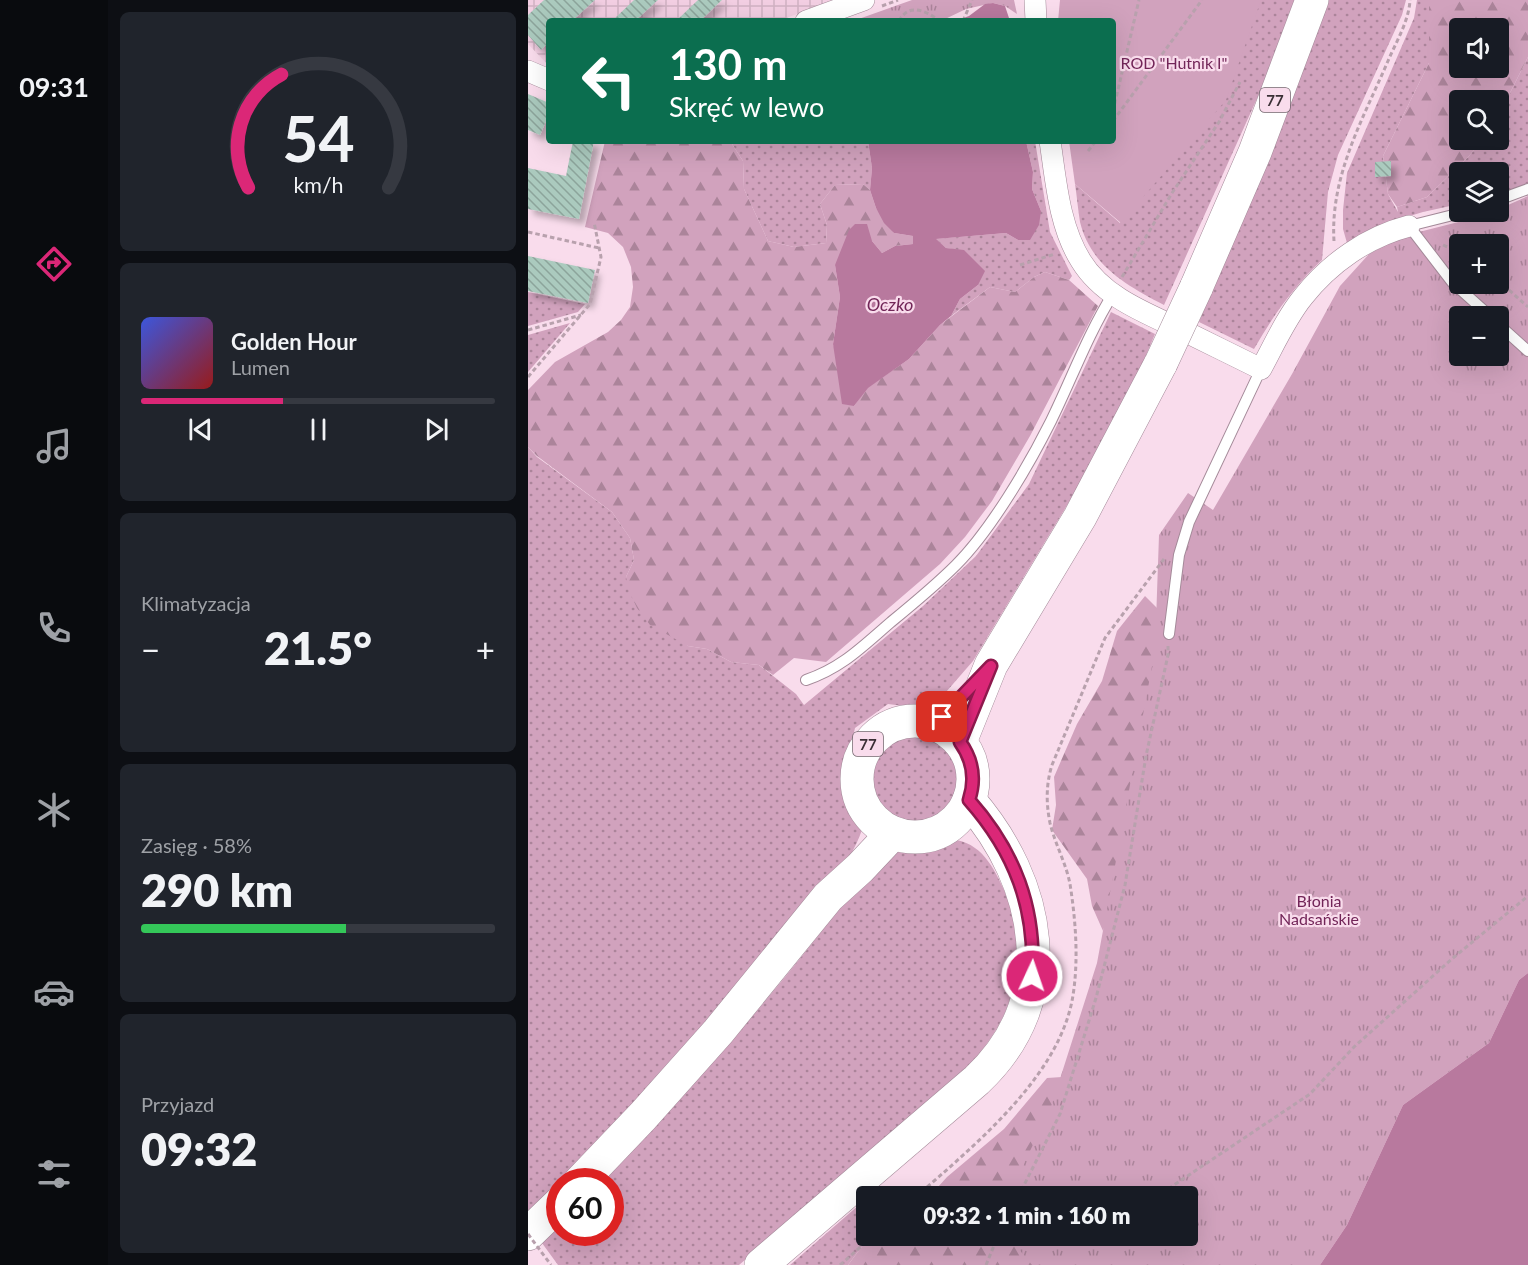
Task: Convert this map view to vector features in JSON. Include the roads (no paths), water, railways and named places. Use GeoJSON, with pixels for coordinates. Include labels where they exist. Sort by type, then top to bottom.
{"type":"FeatureCollection","features":[{"type":"Feature","properties":{"kind":"main road","name":"77"},"geometry":{"type":"LineString","coordinates":[[881,824],[861,802],[856,780],[861,758],[868,744],[884,729],[898,723],[913,721],[948,733],[1080,517],[1161,363],[1196,288],[1255,152],[1312,0]]}},
{"type":"Feature","properties":{"kind":"main road"},"geometry":{"type":"LineString","coordinates":[[593,1168],[718,1032],[828,897],[859,839],[881,824],[906,837],[933,834],[960,812],[972,787],[973,773],[967,753],[948,733]]}},
{"type":"Feature","properties":{"kind":"main road"},"geometry":{"type":"LineString","coordinates":[[761,1265],[968,1089],[1004,1050],[1024,1010],[1034,960],[1034,940],[1030,916],[1019,883],[1000,842],[960,812]]}},
{"type":"Feature","properties":{"kind":"main road"},"geometry":{"type":"LineString","coordinates":[[528,1234],[546,1217]]}},
{"type":"Feature","properties":{"kind":"street"},"geometry":{"type":"LineString","coordinates":[[814,18],[864,0]]}},
{"type":"Feature","properties":{"kind":"street"},"geometry":{"type":"LineString","coordinates":[[1035,0],[1036,18]]}},
{"type":"Feature","properties":{"kind":"street"},"geometry":{"type":"LineString","coordinates":[[528,70],[546,79]]}},
{"type":"Feature","properties":{"kind":"street"},"geometry":{"type":"LineString","coordinates":[[1050,144],[1061,211],[1073,246],[1094,279],[1113,294],[1140,310],[1261,369],[1302,298],[1323,274],[1379,236],[1409,226]]}},
{"type":"Feature","properties":{"kind":"lane"},"geometry":{"type":"LineString","coordinates":[[1509,196],[1528,189]]}},
{"type":"Feature","properties":{"kind":"lane"},"geometry":{"type":"LineString","coordinates":[[1449,216],[1409,226],[1452,282],[1479,306]]}},
{"type":"Feature","properties":{"kind":"lane"},"geometry":{"type":"LineString","coordinates":[[806,681],[838,666],[915,602],[957,563],[991,521],[1051,421],[1086,341],[1113,294]]}},
{"type":"Feature","properties":{"kind":"lane"},"geometry":{"type":"LineString","coordinates":[[1509,334],[1528,351]]}},
{"type":"Feature","properties":{"kind":"lane"},"geometry":{"type":"LineString","coordinates":[[1169,634],[1179,555],[1189,522],[1261,369]]}},
{"type":"Feature","properties":{"kind":"water"},"geometry":{"type":"Polygon","coordinates":[[[985,4],[1005,6],[1009,18],[963,18],[985,4]]]}},
{"type":"Feature","properties":{"kind":"water","name":"Oczko"},"geometry":{"type":"Polygon","coordinates":[[[868,144],[1027,144],[1033,172],[1032,189],[1041,211],[1039,225],[1030,240],[1018,240],[1006,233],[936,239],[946,248],[964,250],[985,271],[978,285],[960,299],[951,316],[909,359],[868,388],[854,406],[842,404],[833,344],[840,297],[835,265],[849,230],[855,224],[867,224],[872,241],[882,253],[895,246],[913,244],[913,236],[894,233],[884,223],[870,190],[872,168],[868,144]]]}},
{"type":"Feature","properties":{"kind":"water"},"geometry":{"type":"Polygon","coordinates":[[[1528,973],[1528,1265],[1320,1265],[1347,1225],[1403,1105],[1489,1043],[1519,980],[1528,973]]]}},
{"type":"Feature","properties":{"kind":"park label","name":"ROD \"Hutnik I\""},"geometry":{"type":"Point","coordinates":[1174,62]}},
{"type":"Feature","properties":{"kind":"park label","name":"Błonia Nadsańskie"},"geometry":{"type":"Point","coordinates":[1319,909]}}]}
